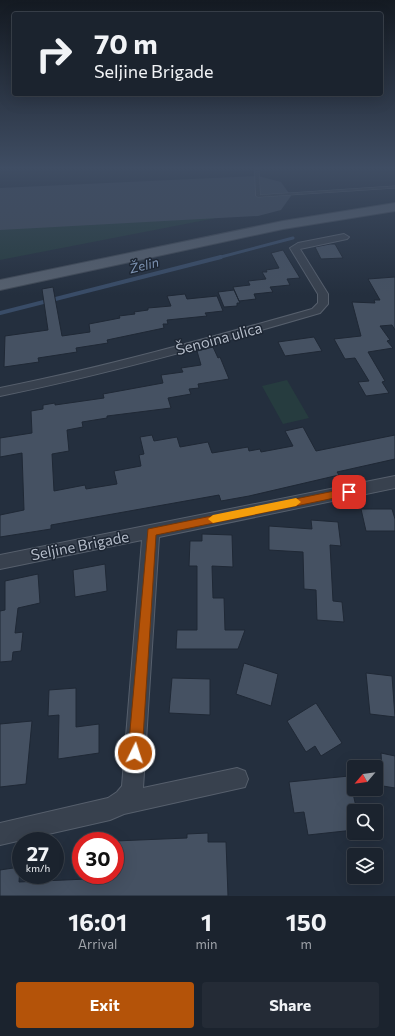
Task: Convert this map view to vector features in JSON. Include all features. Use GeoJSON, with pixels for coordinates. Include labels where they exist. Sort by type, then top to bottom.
{"type":"FeatureCollection","features":[{"type":"Feature","properties":{"kind":"main road"},"geometry":{"type":"LineString","coordinates":[[0,273],[305,211]]}},
{"type":"Feature","properties":{"kind":"main road"},"geometry":{"type":"LineString","coordinates":[[0,286],[283,225],[373,211]]}},
{"type":"Feature","properties":{"kind":"street","name":"Šenoina ulica"},"geometry":{"type":"LineString","coordinates":[[0,392],[66,379],[200,344],[316,311],[323,304],[323,294],[296,248],[301,244],[344,237]]}},
{"type":"Feature","properties":{"kind":"street","name":"Seljine Brigade"},"geometry":{"type":"LineString","coordinates":[[0,562],[395,482]]}},
{"type":"Feature","properties":{"kind":"street"},"geometry":{"type":"LineString","coordinates":[[124,803],[130,794],[133,785],[151,532]]}},
{"type":"Feature","properties":{"kind":"street"},"geometry":{"type":"LineString","coordinates":[[0,834],[110,808],[124,803],[237,779]]}},
{"type":"Feature","properties":{"kind":"green space"},"geometry":{"type":"Polygon","coordinates":[[[103,211],[253,211],[0,260],[0,218],[103,211]]]}},
{"type":"Feature","properties":{"kind":"green space"},"geometry":{"type":"Polygon","coordinates":[[[287,380],[309,418],[283,424],[262,386],[287,380]]]}},
{"type":"Feature","properties":{"kind":"building"},"geometry":{"type":"Polygon","coordinates":[[[335,244],[343,258],[321,259],[315,247],[335,244]]]}},
{"type":"Feature","properties":{"kind":"building"},"geometry":{"type":"Polygon","coordinates":[[[283,250],[300,278],[287,279],[290,285],[270,287],[273,292],[254,294],[256,299],[239,301],[233,287],[250,285],[248,281],[266,279],[262,272],[279,268],[271,253],[283,250]]]}},
{"type":"Feature","properties":{"kind":"building"},"geometry":{"type":"Polygon","coordinates":[[[395,277],[395,330],[392,325],[380,326],[390,340],[387,341],[393,348],[368,352],[385,381],[382,382],[389,393],[366,396],[358,382],[369,381],[355,358],[345,359],[334,339],[361,336],[352,302],[375,303],[374,300],[380,300],[368,279],[395,277]]]}},
{"type":"Feature","properties":{"kind":"building"},"geometry":{"type":"Polygon","coordinates":[[[53,287],[62,336],[90,332],[89,324],[120,318],[119,316],[135,314],[134,312],[148,310],[148,308],[171,306],[167,296],[185,294],[187,299],[217,296],[223,311],[205,313],[207,316],[167,320],[168,324],[163,324],[164,328],[107,340],[108,343],[76,348],[77,352],[38,358],[39,362],[4,367],[5,336],[48,330],[42,289],[53,287]]]}},
{"type":"Feature","properties":{"kind":"building"},"geometry":{"type":"Polygon","coordinates":[[[234,290],[240,303],[237,303],[237,306],[224,307],[218,292],[234,290]]]}},
{"type":"Feature","properties":{"kind":"building"},"geometry":{"type":"Polygon","coordinates":[[[314,337],[322,351],[285,356],[278,342],[314,337]]]}},
{"type":"Feature","properties":{"kind":"building"},"geometry":{"type":"Polygon","coordinates":[[[213,347],[218,358],[220,357],[229,379],[198,384],[199,388],[189,389],[191,394],[168,398],[171,408],[107,416],[107,418],[82,422],[83,427],[67,430],[69,451],[52,454],[54,491],[85,485],[86,489],[117,484],[114,471],[141,466],[139,455],[144,454],[140,437],[152,435],[154,441],[177,437],[180,447],[208,442],[212,453],[248,447],[249,451],[260,449],[261,452],[293,446],[285,431],[303,427],[316,451],[395,435],[395,459],[337,472],[339,475],[249,496],[221,501],[219,495],[51,525],[51,529],[0,537],[0,515],[24,510],[22,453],[0,457],[0,438],[32,433],[31,411],[43,409],[43,405],[55,403],[55,405],[104,398],[103,394],[163,383],[161,375],[183,372],[181,368],[201,365],[197,351],[213,347]]]}},
{"type":"Feature","properties":{"kind":"building"},"geometry":{"type":"Polygon","coordinates":[[[361,509],[392,509],[395,519],[395,531],[366,531],[361,509]]]}},
{"type":"Feature","properties":{"kind":"building"},"geometry":{"type":"Polygon","coordinates":[[[311,520],[338,522],[341,546],[330,545],[333,601],[342,602],[344,622],[317,620],[316,590],[304,589],[303,552],[269,550],[269,526],[312,529],[311,520]]]}},
{"type":"Feature","properties":{"kind":"building"},"geometry":{"type":"Polygon","coordinates":[[[202,534],[232,535],[233,567],[212,566],[213,598],[224,598],[225,630],[245,630],[238,649],[176,649],[177,630],[197,630],[197,566],[189,566],[190,541],[202,541],[202,534]]]}},
{"type":"Feature","properties":{"kind":"building"},"geometry":{"type":"Polygon","coordinates":[[[105,564],[107,591],[75,597],[73,570],[105,564]]]}},
{"type":"Feature","properties":{"kind":"building"},"geometry":{"type":"Polygon","coordinates":[[[38,574],[40,603],[18,608],[15,633],[23,632],[21,651],[13,652],[12,661],[0,662],[0,611],[5,610],[5,581],[38,574]]]}},
{"type":"Feature","properties":{"kind":"building"},"geometry":{"type":"Polygon","coordinates":[[[244,663],[278,674],[271,706],[236,694],[244,663]]]}},
{"type":"Feature","properties":{"kind":"building"},"geometry":{"type":"Polygon","coordinates":[[[366,673],[392,676],[395,717],[370,714],[366,673]]]}},
{"type":"Feature","properties":{"kind":"building"},"geometry":{"type":"Polygon","coordinates":[[[172,678],[210,679],[210,715],[169,713],[172,678]]]}},
{"type":"Feature","properties":{"kind":"building"},"geometry":{"type":"Polygon","coordinates":[[[76,688],[76,727],[99,724],[99,753],[58,759],[59,715],[48,716],[49,690],[76,688]]]}},
{"type":"Feature","properties":{"kind":"building"},"geometry":{"type":"Polygon","coordinates":[[[316,703],[342,743],[321,756],[315,746],[306,752],[287,721],[316,703]]]}},
{"type":"Feature","properties":{"kind":"building"},"geometry":{"type":"Polygon","coordinates":[[[32,721],[26,784],[0,787],[0,724],[32,721]]]}},
{"type":"Feature","properties":{"kind":"building"},"geometry":{"type":"Polygon","coordinates":[[[381,753],[395,756],[395,788],[383,786],[383,760],[381,760],[381,753]]]}},
{"type":"Feature","properties":{"kind":"building"},"geometry":{"type":"Polygon","coordinates":[[[347,776],[347,796],[354,796],[355,804],[347,804],[347,831],[308,835],[304,812],[294,813],[289,782],[347,776]]]}},
{"type":"Feature","properties":{"kind":"building"},"geometry":{"type":"Polygon","coordinates":[[[208,833],[208,842],[226,842],[228,896],[0,896],[0,870],[12,868],[12,884],[64,884],[64,880],[72,880],[72,884],[124,884],[124,841],[187,838],[187,834],[208,833]]]}},
{"type":"Feature","properties":{"kind":"waterway","name":"Želin"},"geometry":{"type":"LineString","coordinates":[[217,258],[293,238]]}},
{"type":"Feature","properties":{"kind":"waterway","name":"Želin"},"geometry":{"type":"LineString","coordinates":[[0,313],[221,257]]}},
{"type":"Feature","properties":{"kind":"slow traffic"},"geometry":{"type":"LineString","coordinates":[[213,519],[296,502]]}},
{"type":"Feature","properties":{"kind":"route"},"geometry":{"type":"LineString","coordinates":[[135,753],[151,532],[349,492]]}}]}
